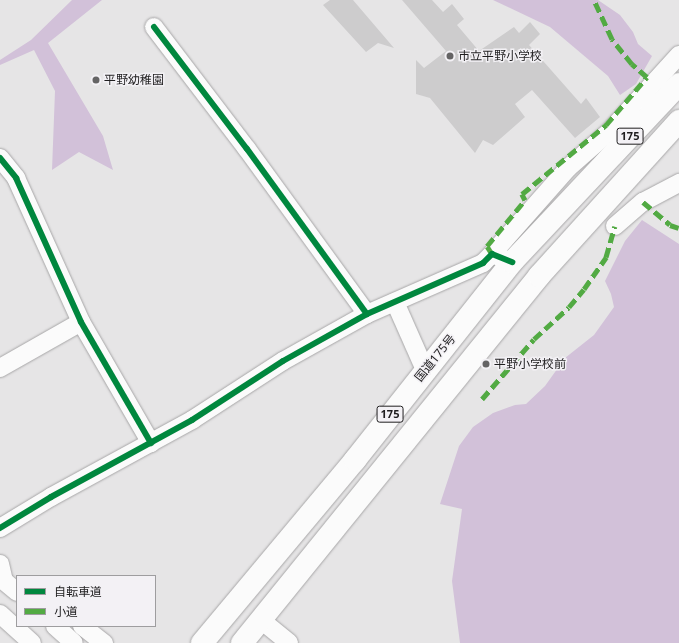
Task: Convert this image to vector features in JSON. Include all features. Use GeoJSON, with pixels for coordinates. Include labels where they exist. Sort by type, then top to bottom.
{"type":"FeatureCollection","features":[{"type":"Feature","properties":{"kind":"highway","name":"国道175号"},"geometry":{"type":"LineString","coordinates":[[202,643],[355,460],[512,262],[679,84]]}},
{"type":"Feature","properties":{"kind":"highway","name":"175"},"geometry":{"type":"LineString","coordinates":[[242,643],[539,276],[679,121]]}},
{"type":"Feature","properties":{"kind":"street"},"geometry":{"type":"LineString","coordinates":[[154,27],[247,149],[368,314]]}},
{"type":"Feature","properties":{"kind":"street"},"geometry":{"type":"LineString","coordinates":[[0,528],[51,497],[192,420],[283,361],[368,314],[483,263],[568,168],[609,132],[679,55]]}},
{"type":"Feature","properties":{"kind":"street"},"geometry":{"type":"LineString","coordinates":[[0,158],[16,178],[81,322],[151,443]]}},
{"type":"Feature","properties":{"kind":"street"},"geometry":{"type":"LineString","coordinates":[[615,226],[643,202],[679,183]]}},
{"type":"Feature","properties":{"kind":"street"},"geometry":{"type":"LineString","coordinates":[[492,254],[512,262]]}},
{"type":"Feature","properties":{"kind":"street"},"geometry":{"type":"LineString","coordinates":[[395,302],[425,370]]}},
{"type":"Feature","properties":{"kind":"street"},"geometry":{"type":"LineString","coordinates":[[0,368],[81,322]]}},
{"type":"Feature","properties":{"kind":"street"},"geometry":{"type":"LineString","coordinates":[[0,561],[17,575]]}},
{"type":"Feature","properties":{"kind":"street"},"geometry":{"type":"LineString","coordinates":[[0,564],[4,581],[16,591]]}},
{"type":"Feature","properties":{"kind":"street"},"geometry":{"type":"LineString","coordinates":[[0,614],[32,643]]}},
{"type":"Feature","properties":{"kind":"street"},"geometry":{"type":"LineString","coordinates":[[261,620],[289,643]]}},
{"type":"Feature","properties":{"kind":"street"},"geometry":{"type":"LineString","coordinates":[[56,627],[74,643]]}},
{"type":"Feature","properties":{"kind":"street"},"geometry":{"type":"LineString","coordinates":[[83,627],[104,643]]}},
{"type":"Feature","properties":{"kind":"shaded area"},"geometry":{"type":"Polygon","coordinates":[[[72,0],[102,0],[48,43],[103,136],[113,170],[79,152],[52,170],[55,91],[34,50],[0,65],[0,60],[31,40],[72,0]]]}},
{"type":"Feature","properties":{"kind":"shaded area"},"geometry":{"type":"Polygon","coordinates":[[[493,0],[598,0],[620,15],[633,32],[638,44],[652,56],[636,84],[620,95],[608,76],[550,27],[493,0]]]}},
{"type":"Feature","properties":{"kind":"shaded area"},"geometry":{"type":"Polygon","coordinates":[[[642,220],[679,244],[679,643],[460,643],[452,581],[462,509],[440,504],[459,446],[473,427],[493,413],[515,405],[526,404],[545,386],[565,358],[594,335],[614,307],[611,294],[605,281],[625,241],[642,220]]]}},
{"type":"Feature","properties":{"kind":"building"},"geometry":{"type":"Polygon","coordinates":[[[330,0],[353,0],[394,48],[378,43],[366,52],[323,5],[330,0]]]}},
{"type":"Feature","properties":{"kind":"building"},"geometry":{"type":"Polygon","coordinates":[[[402,0],[432,0],[443,12],[452,4],[464,19],[457,25],[479,51],[514,27],[519,33],[530,22],[540,34],[529,45],[581,104],[586,98],[600,117],[575,138],[532,90],[515,104],[525,117],[493,145],[483,140],[475,153],[430,98],[416,94],[416,60],[424,68],[446,51],[402,0]]]}},
{"type":"Feature","properties":{"kind":"marked path"},"geometry":{"type":"LineString","coordinates":[[492,254],[487,246],[525,200],[522,194],[606,125],[647,77],[632,64],[612,39],[594,0]]}},
{"type":"Feature","properties":{"kind":"marked path"},"geometry":{"type":"LineString","coordinates":[[643,202],[670,225],[679,228]]}},
{"type":"Feature","properties":{"kind":"marked path"},"geometry":{"type":"LineString","coordinates":[[482,399],[534,339],[569,307],[584,289],[606,257],[615,226]]}},
{"type":"Feature","properties":{"kind":"cycle path"},"geometry":{"type":"LineString","coordinates":[[154,27],[247,149],[367,314]]}},
{"type":"Feature","properties":{"kind":"cycle path"},"geometry":{"type":"LineString","coordinates":[[0,158],[16,178],[81,322],[151,443]]}},
{"type":"Feature","properties":{"kind":"cycle path"},"geometry":{"type":"LineString","coordinates":[[0,528],[51,497],[192,420],[283,361],[367,314],[483,263],[492,254],[512,262]]}},
{"type":"Feature","properties":{"kind":"place","name":"市立平野小学校"},"geometry":{"type":"Point","coordinates":[450,56]}},
{"type":"Feature","properties":{"kind":"place","name":"平野幼稚園"},"geometry":{"type":"Point","coordinates":[96,80]}},
{"type":"Feature","properties":{"kind":"place","name":"平野小学校前"},"geometry":{"type":"Point","coordinates":[486,364]}}]}
